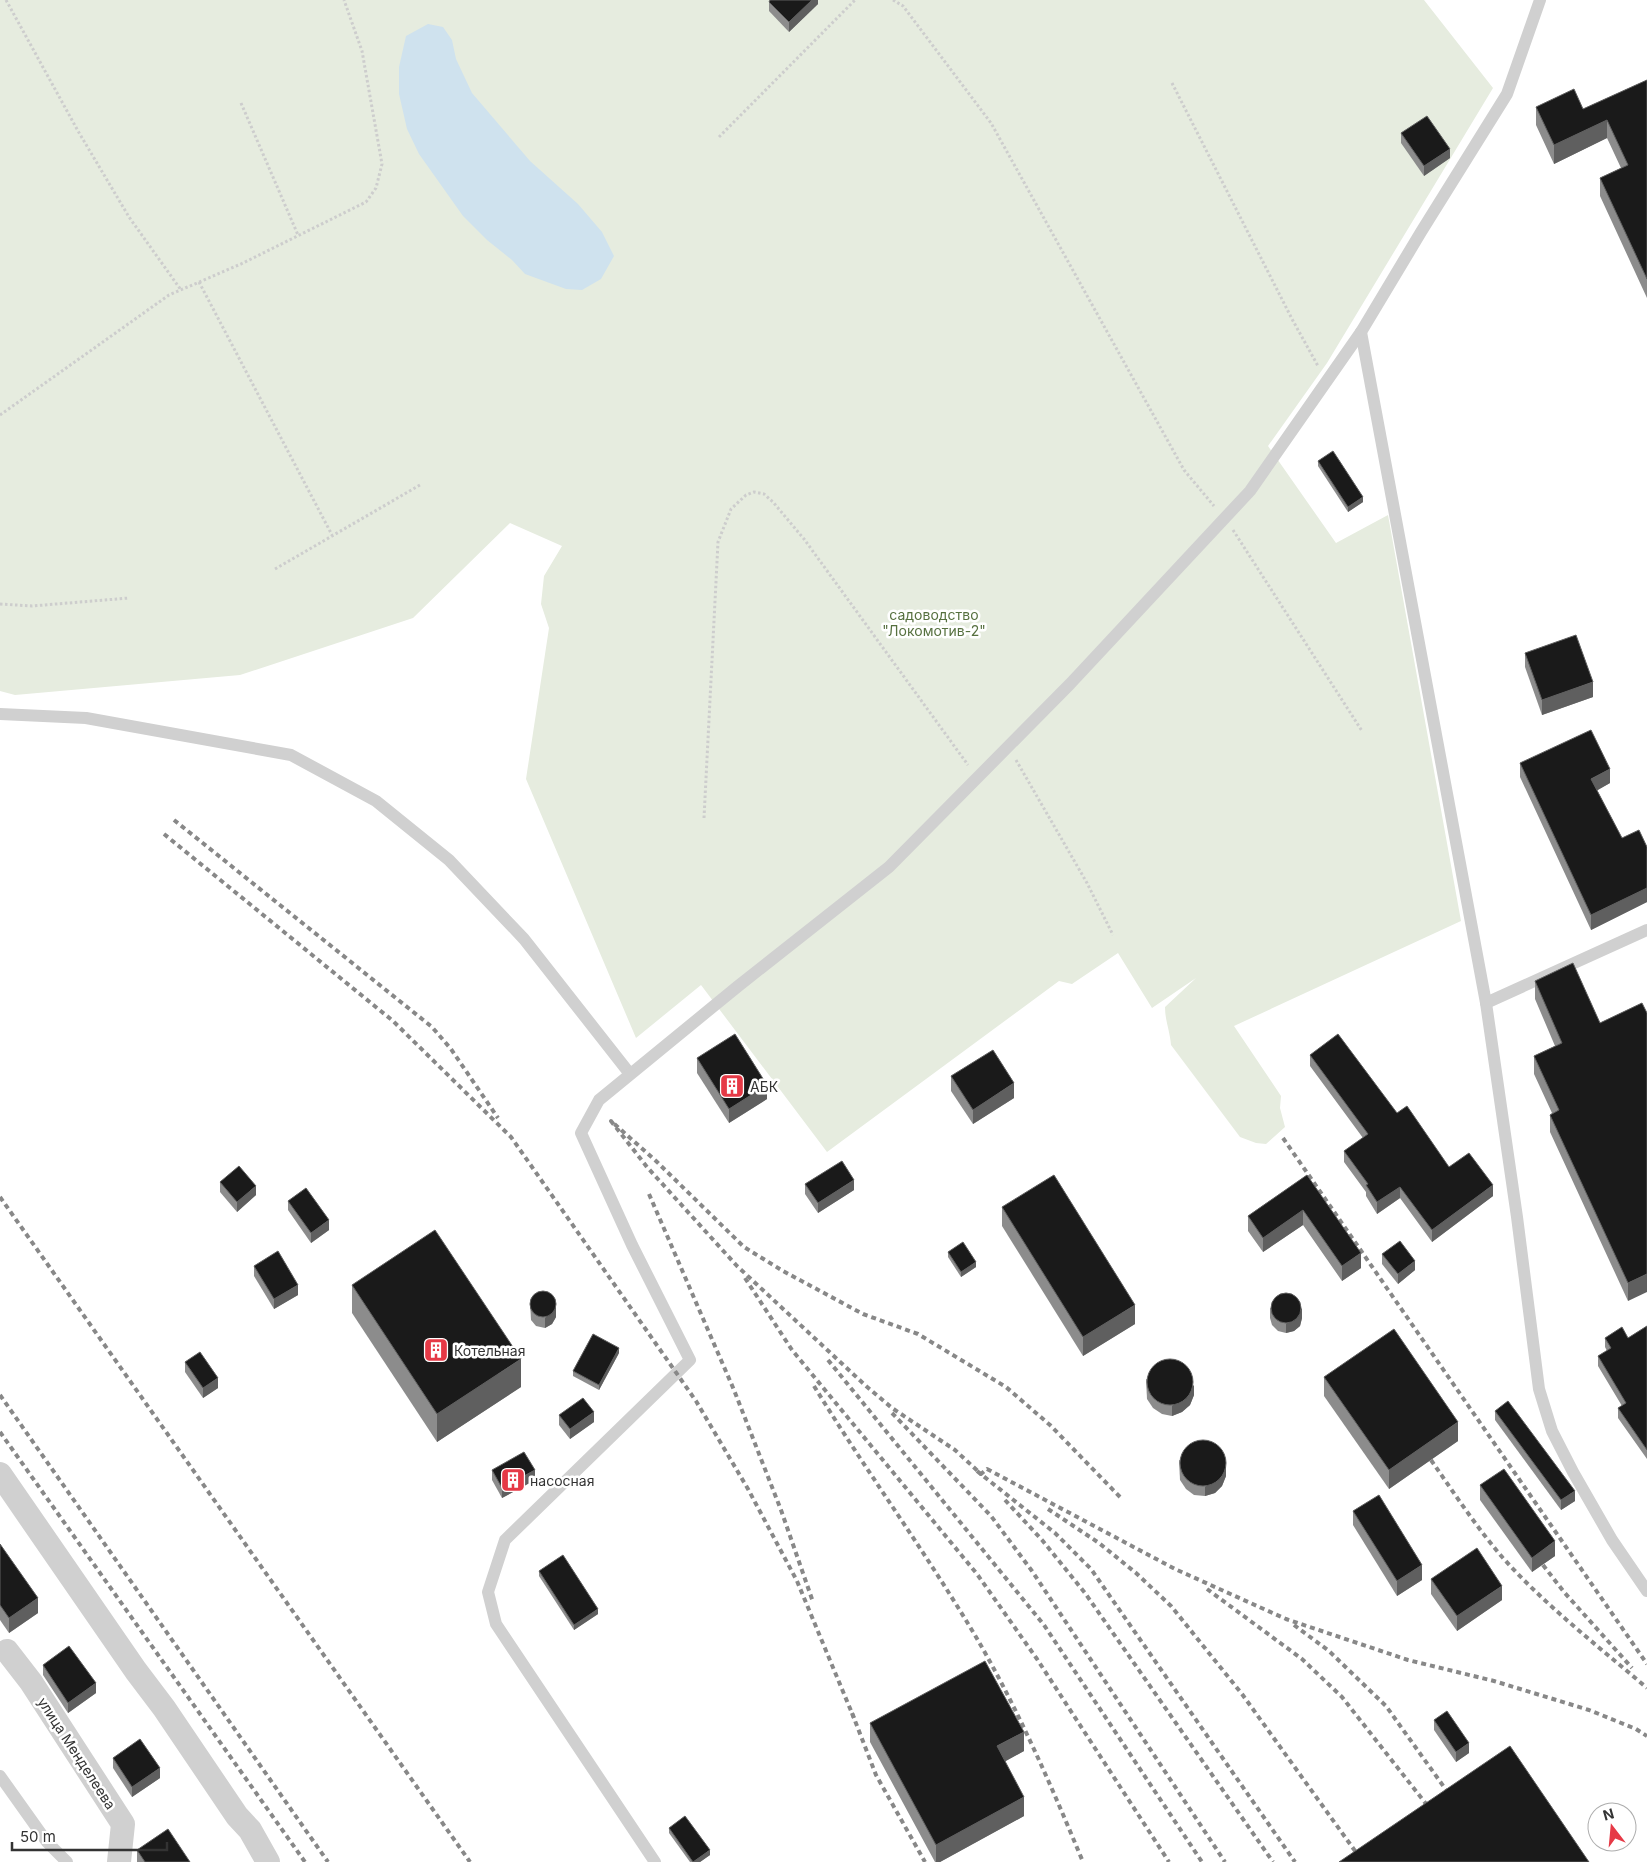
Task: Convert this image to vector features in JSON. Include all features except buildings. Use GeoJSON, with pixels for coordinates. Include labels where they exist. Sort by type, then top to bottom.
{"type":"FeatureCollection","features":[{"type":"Feature","properties":{"kind":"street"},"geometry":{"type":"LineString","coordinates":[[0,1474],[136,1671],[164,1708],[237,1816],[250,1830],[268,1862]]}},
{"type":"Feature","properties":{"kind":"street","name":"улица Менделеева"},"geometry":{"type":"LineString","coordinates":[[7,1651],[31,1682],[123,1824],[119,1862]]}},
{"type":"Feature","properties":{"kind":"lane"},"geometry":{"type":"LineString","coordinates":[[655,1862],[496,1624],[488,1592],[505,1540],[690,1360],[628,1236],[581,1134],[599,1100],[889,867],[1070,684],[1250,491],[1361,332],[1507,94],[1540,0]]}},
{"type":"Feature","properties":{"kind":"lane"},"geometry":{"type":"LineString","coordinates":[[1361,332],[1486,1003],[1517,1217],[1539,1389],[1552,1431],[1573,1472],[1612,1540],[1647,1592]]}},
{"type":"Feature","properties":{"kind":"lane"},"geometry":{"type":"LineString","coordinates":[[0,714],[86,718],[291,755],[376,801],[449,860],[524,939],[630,1074]]}},
{"type":"Feature","properties":{"kind":"lane"},"geometry":{"type":"LineString","coordinates":[[1486,1003],[1647,930]]}},
{"type":"Feature","properties":{"kind":"lane"},"geometry":{"type":"LineString","coordinates":[[0,1776],[47,1842],[66,1862]]}},
{"type":"Feature","properties":{"kind":"path"},"geometry":{"type":"LineString","coordinates":[[6,0],[78,131],[129,217],[181,290]]}},
{"type":"Feature","properties":{"kind":"path"},"geometry":{"type":"LineString","coordinates":[[0,415],[169,296],[241,264],[366,202],[376,188],[382,164],[362,51],[344,0]]}},
{"type":"Feature","properties":{"kind":"path"},"geometry":{"type":"LineString","coordinates":[[719,136],[854,0]]}},
{"type":"Feature","properties":{"kind":"path"},"geometry":{"type":"LineString","coordinates":[[893,0],[903,6],[991,123],[1184,470],[1225,518],[1362,731]]}},
{"type":"Feature","properties":{"kind":"path"},"geometry":{"type":"LineString","coordinates":[[1172,84],[1292,319],[1326,381]]}},
{"type":"Feature","properties":{"kind":"path"},"geometry":{"type":"LineString","coordinates":[[241,103],[298,235]]}},
{"type":"Feature","properties":{"kind":"path"},"geometry":{"type":"LineString","coordinates":[[199,282],[332,535]]}},
{"type":"Feature","properties":{"kind":"path"},"geometry":{"type":"LineString","coordinates":[[275,570],[420,485]]}},
{"type":"Feature","properties":{"kind":"path"},"geometry":{"type":"LineString","coordinates":[[704,818],[718,542],[732,509],[746,495],[754,492],[764,494],[773,502],[804,539],[978,777]]}},
{"type":"Feature","properties":{"kind":"path"},"geometry":{"type":"LineString","coordinates":[[0,604],[32,606],[129,598]]}},
{"type":"Feature","properties":{"kind":"path"},"geometry":{"type":"LineString","coordinates":[[1009,746],[1087,883],[1113,935]]}},
{"type":"Feature","properties":{"kind":"green space","name":"садоводство \"Локомотив-2\""},"geometry":{"type":"Polygon","coordinates":[[[0,0],[1424,0],[1493,88],[1327,363],[1268,446],[1336,543],[1388,515],[1461,921],[1234,1026],[1281,1096],[1280,1108],[1285,1127],[1266,1144],[1256,1143],[1240,1137],[1171,1045],[1165,1007],[1196,978],[1152,1008],[1118,953],[1072,984],[1059,981],[827,1152],[701,985],[636,1038],[526,779],[549,628],[541,604],[544,576],[562,546],[510,523],[413,618],[240,675],[15,695],[0,691],[0,0]]]}},
{"type":"Feature","properties":{"kind":"water"},"geometry":{"type":"Polygon","coordinates":[[[428,24],[443,27],[452,40],[456,59],[472,93],[530,161],[578,204],[602,232],[614,256],[601,279],[582,290],[566,289],[525,274],[463,216],[419,154],[407,129],[399,94],[399,67],[406,36],[428,24]]]}},
{"type":"Feature","properties":{"kind":"railway"},"geometry":{"type":"LineString","coordinates":[[174,820],[432,1027],[451,1049],[498,1118]]}},
{"type":"Feature","properties":{"kind":"railway"},"geometry":{"type":"LineString","coordinates":[[164,834],[393,1021],[511,1137],[696,1401],[748,1489],[797,1581],[854,1718]]}},
{"type":"Feature","properties":{"kind":"railway"},"geometry":{"type":"LineString","coordinates":[[1120,1497],[1050,1425],[1006,1387],[918,1334],[863,1314],[783,1271],[744,1247],[656,1161],[611,1121],[647,1167],[737,1266],[866,1386],[892,1408],[955,1450],[981,1474],[987,1469],[1175,1569],[1286,1619],[1408,1660],[1494,1681],[1589,1710],[1636,1729],[1647,1736]]}},
{"type":"Feature","properties":{"kind":"railway"},"geometry":{"type":"LineString","coordinates":[[1283,1138],[1647,1664]]}},
{"type":"Feature","properties":{"kind":"railway"},"geometry":{"type":"LineString","coordinates":[[649,1194],[734,1390],[781,1510],[813,1602]]}},
{"type":"Feature","properties":{"kind":"railway"},"geometry":{"type":"LineString","coordinates":[[0,1197],[470,1862]]}},
{"type":"Feature","properties":{"kind":"railway"},"geometry":{"type":"LineString","coordinates":[[745,1278],[792,1350],[977,1574],[1037,1659],[1169,1862]]}},
{"type":"Feature","properties":{"kind":"railway"},"geometry":{"type":"LineString","coordinates":[[828,1360],[1044,1625],[1202,1862]]}},
{"type":"Feature","properties":{"kind":"railway"},"geometry":{"type":"LineString","coordinates":[[814,1386],[976,1637],[1006,1692],[1033,1748],[1083,1862]]}},
{"type":"Feature","properties":{"kind":"railway"},"geometry":{"type":"LineString","coordinates":[[0,1395],[328,1862]]}},
{"type":"Feature","properties":{"kind":"railway"},"geometry":{"type":"LineString","coordinates":[[892,1413],[991,1516],[1032,1571],[1225,1862]]}},
{"type":"Feature","properties":{"kind":"railway"},"geometry":{"type":"LineString","coordinates":[[0,1432],[305,1862]]}},
{"type":"Feature","properties":{"kind":"railway"},"geometry":{"type":"LineString","coordinates":[[1431,1460],[1484,1535],[1520,1576],[1573,1625],[1647,1688]]}},
{"type":"Feature","properties":{"kind":"railway"},"geometry":{"type":"LineString","coordinates":[[977,1471],[1055,1533],[1091,1569],[1295,1862]]}},
{"type":"Feature","properties":{"kind":"railway"},"geometry":{"type":"LineString","coordinates":[[1005,1500],[1042,1540],[1085,1593],[1273,1862]]}},
{"type":"Feature","properties":{"kind":"railway"},"geometry":{"type":"LineString","coordinates":[[1048,1509],[1099,1543],[1136,1573],[1171,1606],[1242,1694],[1363,1862]]}},
{"type":"Feature","properties":{"kind":"railway"},"geometry":{"type":"LineString","coordinates":[[1543,1565],[1564,1592],[1632,1668]]}},
{"type":"Feature","properties":{"kind":"railway"},"geometry":{"type":"LineString","coordinates":[[1207,1589],[1302,1659],[1342,1697],[1434,1814]]}},
{"type":"Feature","properties":{"kind":"railway"},"geometry":{"type":"LineString","coordinates":[[1294,1625],[1329,1651],[1386,1706],[1454,1801]]}},
{"type":"Feature","properties":{"kind":"railway"},"geometry":{"type":"LineString","coordinates":[[852,1713],[876,1775],[925,1862]]}},
{"type":"Feature","properties":{"kind":"place","name":"АБК"},"geometry":{"type":"Point","coordinates":[732,1086]}},
{"type":"Feature","properties":{"kind":"place","name":"Котельная"},"geometry":{"type":"Point","coordinates":[436,1350]}},
{"type":"Feature","properties":{"kind":"place","name":"насосная"},"geometry":{"type":"Point","coordinates":[513,1480]}}]}
